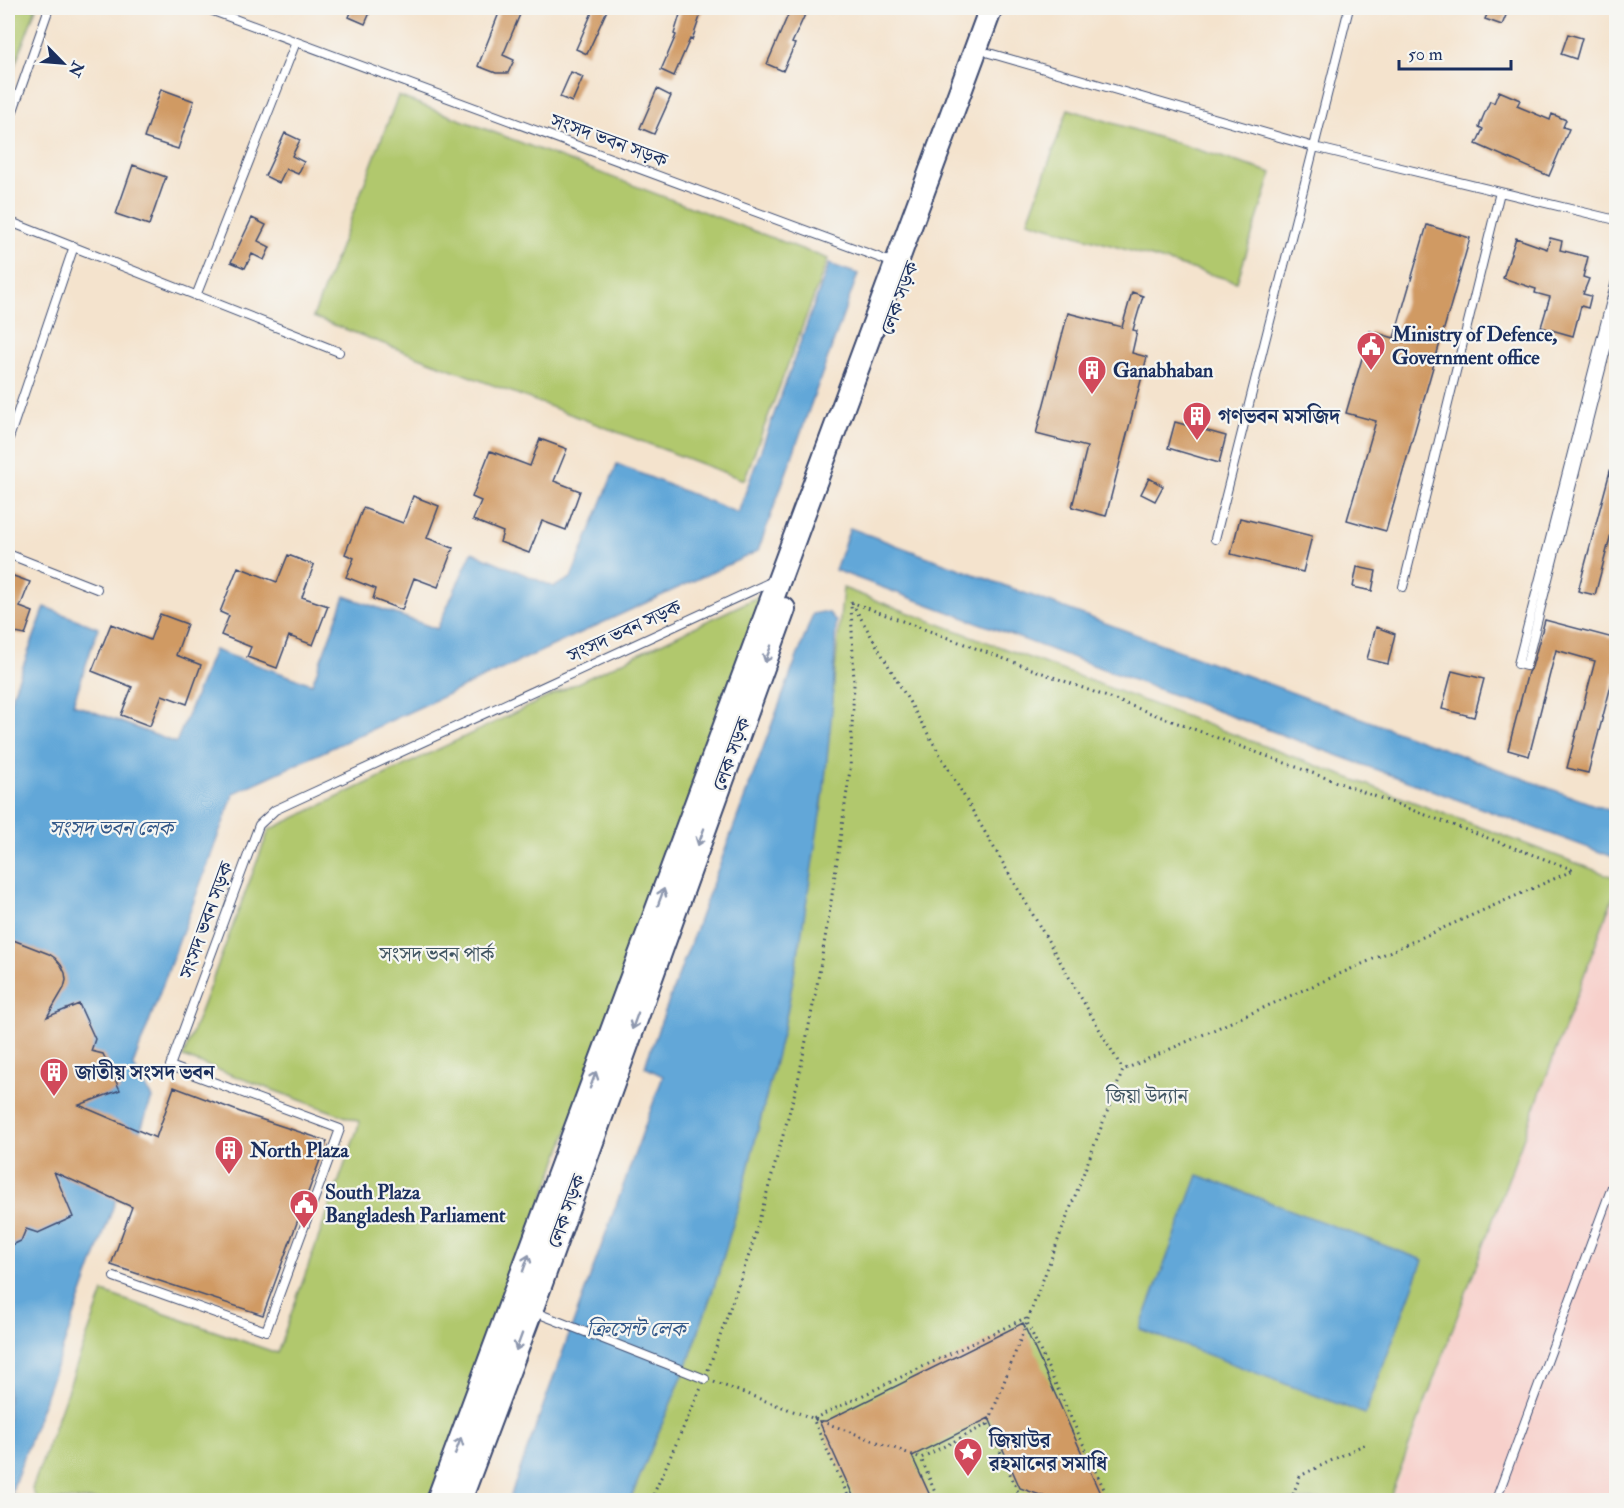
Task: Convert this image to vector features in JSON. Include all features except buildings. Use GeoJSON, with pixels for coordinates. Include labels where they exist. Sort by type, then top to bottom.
{"type":"FeatureCollection","features":[{"type":"Feature","properties":{"kind":"main road"},"geometry":{"type":"LineString","coordinates":[[438,1500],[784,576],[903,266],[991,8]]}},
{"type":"Feature","properties":{"kind":"main road","name":"লেক সড়ক"},"geometry":{"type":"LineString","coordinates":[[460,1500],[531,1311],[903,266],[1005,8]]}},
{"type":"Feature","properties":{"kind":"lane"},"geometry":{"type":"LineString","coordinates":[[8,125],[49,8]]}},
{"type":"Feature","properties":{"kind":"lane","name":"সংসদ ভবন সড়ক"},"geometry":{"type":"LineString","coordinates":[[209,8],[903,266]]}},
{"type":"Feature","properties":{"kind":"lane"},"geometry":{"type":"LineString","coordinates":[[1215,539],[1349,8]]}},
{"type":"Feature","properties":{"kind":"lane"},"geometry":{"type":"LineString","coordinates":[[196,296],[296,42]]}},
{"type":"Feature","properties":{"kind":"lane"},"geometry":{"type":"LineString","coordinates":[[989,53],[1314,147],[1617,220]]}},
{"type":"Feature","properties":{"kind":"lane"},"geometry":{"type":"LineString","coordinates":[[1403,587],[1500,192]]}},
{"type":"Feature","properties":{"kind":"lane"},"geometry":{"type":"LineString","coordinates":[[8,221],[339,352]]}},
{"type":"Feature","properties":{"kind":"lane"},"geometry":{"type":"LineString","coordinates":[[8,441],[74,246]]}},
{"type":"Feature","properties":{"kind":"lane"},"geometry":{"type":"LineString","coordinates":[[1617,280],[1518,664],[1526,666],[1617,310]]}},
{"type":"Feature","properties":{"kind":"lane"},"geometry":{"type":"LineString","coordinates":[[8,554],[98,590]]}},
{"type":"Feature","properties":{"kind":"lane","name":"সংসদ ভবন সড়ক"},"geometry":{"type":"LineString","coordinates":[[114,1277],[266,1331],[340,1129],[170,1066],[259,825],[275,810],[784,576]]}},
{"type":"Feature","properties":{"kind":"lane"},"geometry":{"type":"LineString","coordinates":[[1496,1500],[1617,1176]]}},
{"type":"Feature","properties":{"kind":"lane"},"geometry":{"type":"LineString","coordinates":[[531,1311],[705,1379]]}},
{"type":"Feature","properties":{"kind":"path"},"geometry":{"type":"LineString","coordinates":[[851,602],[1123,1070]]}},
{"type":"Feature","properties":{"kind":"path"},"geometry":{"type":"LineString","coordinates":[[705,1379],[921,1458],[988,1424],[1123,1070],[1574,870],[851,602]]}},
{"type":"Feature","properties":{"kind":"path"},"geometry":{"type":"LineString","coordinates":[[651,1500],[705,1379],[750,1252],[798,1081],[836,874],[850,770],[854,684],[851,602]]}},
{"type":"Feature","properties":{"kind":"path"},"geometry":{"type":"LineString","coordinates":[[813,1419],[1025,1318],[1109,1500]]}},
{"type":"Feature","properties":{"kind":"path"},"geometry":{"type":"LineString","coordinates":[[813,1419],[850,1500]]}},
{"type":"Feature","properties":{"kind":"path"},"geometry":{"type":"LineString","coordinates":[[988,1424],[1019,1494]]}},
{"type":"Feature","properties":{"kind":"path"},"geometry":{"type":"LineString","coordinates":[[1291,1500],[1300,1476],[1367,1443]]}},
{"type":"Feature","properties":{"kind":"path"},"geometry":{"type":"LineString","coordinates":[[921,1458],[938,1500]]}},
{"type":"Feature","properties":{"kind":"path"},"geometry":{"type":"LineString","coordinates":[[1006,1500],[1019,1494],[1038,1500]]}},
{"type":"Feature","properties":{"kind":"shaded area"},"geometry":{"type":"Polygon","coordinates":[[[1616,889],[1616,1500],[1391,1500],[1616,889]]]}},
{"type":"Feature","properties":{"kind":"green space"},"geometry":{"type":"Polygon","coordinates":[[[8,8],[36,8],[8,84],[8,8]]]}},
{"type":"Feature","properties":{"kind":"green space"},"geometry":{"type":"Polygon","coordinates":[[[398,96],[828,259],[744,480],[313,317],[398,96]]]}},
{"type":"Feature","properties":{"kind":"green space"},"geometry":{"type":"Polygon","coordinates":[[[1068,109],[1272,173],[1237,282],[1028,221],[1068,109]]]}},
{"type":"Feature","properties":{"kind":"green space","name":"জিয়া উদ্যান"},"geometry":{"type":"Polygon","coordinates":[[[843,588],[1616,878],[1616,889],[1389,1500],[628,1500],[822,807],[843,588]]]}},
{"type":"Feature","properties":{"kind":"green space","name":"সংসদ ভবন পার্ক"},"geometry":{"type":"Polygon","coordinates":[[[766,593],[432,1500],[37,1500],[32,1489],[103,1292],[277,1353],[360,1122],[183,1057],[269,830],[766,593]]]}},
{"type":"Feature","properties":{"kind":"water","name":"সংসদ ভবন লেক"},"geometry":{"type":"Polygon","coordinates":[[[829,264],[858,274],[758,551],[234,793],[133,1065],[152,1098],[11,1493],[19,1500],[8,1500],[8,707],[45,607],[98,628],[73,704],[176,743],[214,650],[312,684],[345,596],[437,629],[472,552],[554,587],[571,578],[617,464],[738,513],[829,264]]]}},
{"type":"Feature","properties":{"kind":"water"},"geometry":{"type":"Polygon","coordinates":[[[850,528],[1616,813],[1616,858],[835,570],[850,528]]]}},
{"type":"Feature","properties":{"kind":"water","name":"ক্রিসেন্ট লেক"},"geometry":{"type":"Polygon","coordinates":[[[829,613],[836,621],[833,700],[824,789],[801,937],[786,1018],[741,1197],[689,1360],[630,1500],[509,1500],[663,1076],[645,1067],[648,1057],[813,614],[829,613]]]}},
{"type":"Feature","properties":{"kind":"water"},"geometry":{"type":"Polygon","coordinates":[[[1198,1175],[1423,1260],[1365,1414],[1140,1329],[1198,1175]]]}},
{"type":"Feature","properties":{"kind":"place","name":"Ministry of Defence, Government office"},"geometry":{"type":"Point","coordinates":[1371,372]}},
{"type":"Feature","properties":{"kind":"place","name":"Ganabhaban"},"geometry":{"type":"Point","coordinates":[1092,396]}},
{"type":"Feature","properties":{"kind":"place","name":"গণভবন মসজিদ"},"geometry":{"type":"Point","coordinates":[1197,442]}},
{"type":"Feature","properties":{"kind":"place","name":"জাতীয় সংসদ ভবন"},"geometry":{"type":"Point","coordinates":[54,1098]}},
{"type":"Feature","properties":{"kind":"place","name":"North Plaza"},"geometry":{"type":"Point","coordinates":[229,1176]}},
{"type":"Feature","properties":{"kind":"place","name":"South Plaza Bangladesh Parliament"},"geometry":{"type":"Point","coordinates":[304,1230]}},
{"type":"Feature","properties":{"kind":"place","name":"জিয়াউর রহমানের সমাধি"},"geometry":{"type":"Point","coordinates":[968,1478]}}]}
